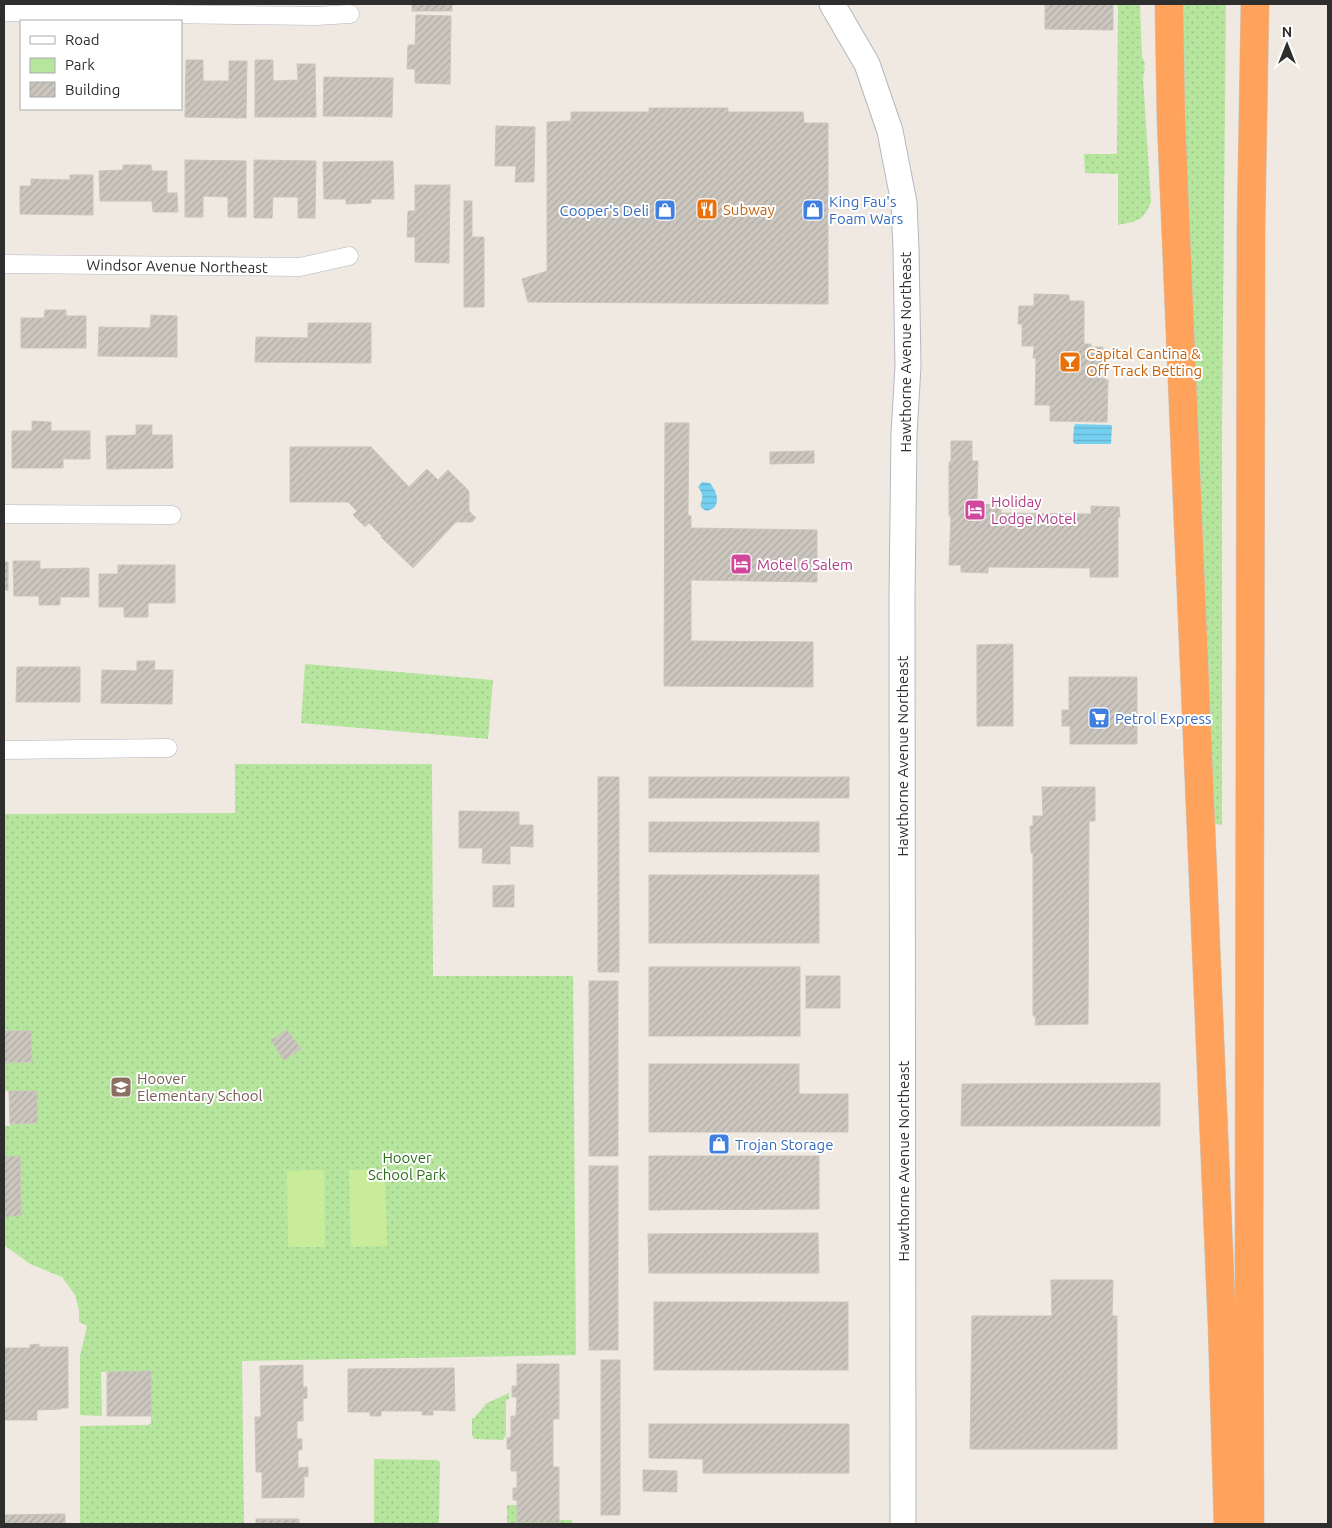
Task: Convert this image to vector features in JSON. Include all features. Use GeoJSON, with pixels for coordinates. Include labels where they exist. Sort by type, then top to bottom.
{"type":"FeatureCollection","features":[{"type":"Feature","properties":{"kind":"highway"},"geometry":{"type":"LineString","coordinates":[[1169,4],[1172,138],[1222,1325],[1228,1524]]}},
{"type":"Feature","properties":{"kind":"highway"},"geometry":{"type":"LineString","coordinates":[[1250,1524],[1251,238],[1254,4]]}},
{"type":"Feature","properties":{"kind":"main road","name":"Hawthorne Avenue Northeast"},"geometry":{"type":"LineString","coordinates":[[832,4],[867,64],[890,131],[904,203],[906,240],[908,366],[904,434],[902,597],[903,1524]]}},
{"type":"Feature","properties":{"kind":"street"},"geometry":{"type":"LineString","coordinates":[[4,12],[316,16],[350,14]]}},
{"type":"Feature","properties":{"kind":"street","name":"Windsor Avenue Northeast"},"geometry":{"type":"LineString","coordinates":[[4,264],[300,267],[349,256]]}},
{"type":"Feature","properties":{"kind":"street"},"geometry":{"type":"LineString","coordinates":[[4,514],[172,515]]}},
{"type":"Feature","properties":{"kind":"street"},"geometry":{"type":"LineString","coordinates":[[4,750],[168,748]]}},
{"type":"Feature","properties":{"kind":"green space"},"geometry":{"type":"Polygon","coordinates":[[[1118,4],[1140,4],[1142,56],[1145,64],[1143,66],[1145,68],[1143,78],[1151,202],[1139,220],[1118,225],[1118,174],[1085,173],[1084,154],[1117,154],[1118,4]]]}},
{"type":"Feature","properties":{"kind":"green space"},"geometry":{"type":"Polygon","coordinates":[[[1183,4],[1226,4],[1222,421],[1222,825],[1215,824],[1185,127],[1183,4]]]}},
{"type":"Feature","properties":{"kind":"green space"},"geometry":{"type":"Polygon","coordinates":[[[305,664],[493,680],[488,739],[301,723],[305,664]]]}},
{"type":"Feature","properties":{"kind":"green space","name":"Hoover School Park"},"geometry":{"type":"Polygon","coordinates":[[[235,764],[432,764],[433,976],[573,976],[576,1355],[242,1361],[244,1524],[80,1524],[80,1426],[148,1425],[151,1423],[151,1371],[101,1372],[102,1416],[80,1415],[80,1356],[87,1326],[79,1322],[79,1310],[75,1295],[62,1277],[30,1264],[4,1245],[4,1216],[21,1215],[20,1157],[4,1157],[4,1126],[37,1122],[36,1091],[4,1091],[4,1063],[32,1062],[31,1031],[4,1031],[4,814],[235,813],[235,764]]]}},
{"type":"Feature","properties":{"kind":"green space"},"geometry":{"type":"Polygon","coordinates":[[[324,1170],[325,1247],[288,1247],[287,1171],[324,1170]]]}},
{"type":"Feature","properties":{"kind":"green space"},"geometry":{"type":"Polygon","coordinates":[[[349,1170],[385,1170],[387,1246],[351,1247],[349,1170]]]}},
{"type":"Feature","properties":{"kind":"green space"},"geometry":{"type":"Polygon","coordinates":[[[509,1393],[509,1399],[506,1400],[506,1435],[503,1440],[474,1439],[472,1435],[472,1418],[487,1403],[509,1393]]]}},
{"type":"Feature","properties":{"kind":"green space"},"geometry":{"type":"Polygon","coordinates":[[[374,1459],[437,1460],[440,1462],[439,1524],[374,1524],[374,1459]]]}},
{"type":"Feature","properties":{"kind":"green space"},"geometry":{"type":"Polygon","coordinates":[[[507,1505],[517,1505],[517,1522],[559,1522],[559,1520],[572,1520],[572,1524],[507,1524],[507,1505]]]}},
{"type":"Feature","properties":{"kind":"water"},"geometry":{"type":"Polygon","coordinates":[[[1076,424],[1111,425],[1111,444],[1075,444],[1073,442],[1074,426],[1076,424]]]}},
{"type":"Feature","properties":{"kind":"water"},"geometry":{"type":"Polygon","coordinates":[[[702,482],[710,483],[716,495],[717,501],[714,508],[707,511],[701,508],[702,494],[698,487],[702,482]]]}},
{"type":"Feature","properties":{"kind":"building"},"geometry":{"type":"Polygon","coordinates":[[[412,4],[452,4],[452,11],[412,11],[412,4]]]}},
{"type":"Feature","properties":{"kind":"building"},"geometry":{"type":"Polygon","coordinates":[[[1045,4],[1113,4],[1113,30],[1045,29],[1045,4]]]}},
{"type":"Feature","properties":{"kind":"building"},"geometry":{"type":"Polygon","coordinates":[[[416,15],[451,16],[450,84],[415,83],[415,69],[407,69],[408,45],[415,45],[416,15]]]}},
{"type":"Feature","properties":{"kind":"building"},"geometry":{"type":"Polygon","coordinates":[[[186,60],[203,60],[203,81],[229,81],[229,61],[247,61],[246,118],[185,117],[186,60]]]}},
{"type":"Feature","properties":{"kind":"building"},"geometry":{"type":"Polygon","coordinates":[[[255,60],[273,60],[273,81],[298,80],[297,64],[315,64],[316,117],[255,117],[255,60]]]}},
{"type":"Feature","properties":{"kind":"building"},"geometry":{"type":"Polygon","coordinates":[[[324,77],[393,78],[392,117],[323,116],[324,77]]]}},
{"type":"Feature","properties":{"kind":"building"},"geometry":{"type":"Polygon","coordinates":[[[649,108],[728,108],[728,112],[803,112],[804,123],[828,123],[828,304],[528,302],[522,279],[547,271],[547,122],[571,121],[571,112],[649,112],[649,108]]]}},
{"type":"Feature","properties":{"kind":"building"},"geometry":{"type":"Polygon","coordinates":[[[496,126],[535,127],[534,182],[515,182],[516,166],[495,166],[496,126]]]}},
{"type":"Feature","properties":{"kind":"building"},"geometry":{"type":"Polygon","coordinates":[[[185,160],[246,161],[246,217],[228,217],[228,197],[203,196],[203,217],[185,217],[185,160]]]}},
{"type":"Feature","properties":{"kind":"building"},"geometry":{"type":"Polygon","coordinates":[[[254,160],[316,161],[315,218],[298,218],[298,197],[273,197],[272,218],[254,218],[254,160]]]}},
{"type":"Feature","properties":{"kind":"building"},"geometry":{"type":"Polygon","coordinates":[[[393,161],[394,199],[371,199],[371,203],[346,204],[346,199],[324,199],[323,162],[393,161]]]}},
{"type":"Feature","properties":{"kind":"building"},"geometry":{"type":"Polygon","coordinates":[[[123,165],[151,165],[152,171],[167,171],[167,193],[177,193],[178,212],[153,212],[152,201],[100,201],[99,171],[123,170],[123,165]]]}},
{"type":"Feature","properties":{"kind":"building"},"geometry":{"type":"Polygon","coordinates":[[[70,175],[93,175],[93,215],[20,214],[20,186],[31,186],[31,179],[70,180],[70,175]]]}},
{"type":"Feature","properties":{"kind":"building"},"geometry":{"type":"Polygon","coordinates":[[[415,185],[450,185],[449,263],[415,262],[415,237],[407,237],[408,211],[415,211],[415,185]]]}},
{"type":"Feature","properties":{"kind":"building"},"geometry":{"type":"Polygon","coordinates":[[[464,201],[472,201],[472,237],[484,237],[484,307],[464,307],[464,201]]]}},
{"type":"Feature","properties":{"kind":"building","name":"Capital Cantina & Off Track Betting"},"geometry":{"type":"Polygon","coordinates":[[[1034,294],[1069,295],[1069,301],[1084,301],[1084,344],[1091,344],[1091,347],[1103,347],[1103,367],[1106,367],[1105,380],[1108,380],[1107,422],[1050,421],[1050,405],[1035,405],[1036,358],[1033,358],[1034,346],[1022,346],[1022,324],[1018,324],[1019,306],[1034,306],[1034,294]]]}},
{"type":"Feature","properties":{"kind":"building"},"geometry":{"type":"Polygon","coordinates":[[[45,310],[66,310],[66,316],[86,316],[86,348],[21,348],[21,318],[44,318],[45,310]]]}},
{"type":"Feature","properties":{"kind":"building"},"geometry":{"type":"Polygon","coordinates":[[[151,315],[177,316],[177,357],[98,356],[99,327],[150,328],[151,315]]]}},
{"type":"Feature","properties":{"kind":"building"},"geometry":{"type":"Polygon","coordinates":[[[308,323],[371,323],[371,363],[255,362],[256,337],[308,338],[308,323]]]}},
{"type":"Feature","properties":{"kind":"building"},"geometry":{"type":"Polygon","coordinates":[[[32,421],[51,422],[51,431],[90,431],[90,459],[63,459],[63,468],[12,468],[12,431],[32,431],[32,421]]]}},
{"type":"Feature","properties":{"kind":"building","name":"Motel 6 Salem"},"geometry":{"type":"Polygon","coordinates":[[[665,423],[689,423],[688,515],[691,516],[691,528],[817,530],[817,582],[691,580],[691,641],[813,642],[813,687],[664,686],[665,423]]]}},
{"type":"Feature","properties":{"kind":"building"},"geometry":{"type":"Polygon","coordinates":[[[136,425],[152,425],[152,435],[172,435],[173,468],[107,469],[106,436],[136,435],[136,425]]]}},
{"type":"Feature","properties":{"kind":"building","name":"Holiday Lodge Motel"},"geometry":{"type":"Polygon","coordinates":[[[951,441],[972,441],[972,461],[978,461],[977,504],[1001,505],[1001,513],[1091,514],[1091,506],[1119,507],[1118,577],[1090,577],[1090,568],[988,567],[988,573],[961,572],[961,565],[949,565],[951,516],[949,516],[949,462],[951,462],[951,441]]]}},
{"type":"Feature","properties":{"kind":"building"},"geometry":{"type":"Polygon","coordinates":[[[290,447],[371,447],[409,487],[427,469],[438,480],[448,470],[469,491],[469,511],[476,518],[472,522],[456,522],[413,568],[369,523],[365,527],[353,515],[357,511],[348,502],[290,502],[290,447]]]}},
{"type":"Feature","properties":{"kind":"building"},"geometry":{"type":"Polygon","coordinates":[[[814,451],[814,463],[770,464],[770,452],[814,451]]]}},
{"type":"Feature","properties":{"kind":"building"},"geometry":{"type":"Polygon","coordinates":[[[13,561],[40,561],[40,569],[89,568],[89,597],[60,597],[60,605],[39,605],[39,596],[14,596],[13,561]]]}},
{"type":"Feature","properties":{"kind":"building"},"geometry":{"type":"Polygon","coordinates":[[[4,562],[8,562],[8,590],[4,590],[4,562]]]}},
{"type":"Feature","properties":{"kind":"building"},"geometry":{"type":"Polygon","coordinates":[[[118,565],[175,565],[175,603],[148,603],[148,617],[124,617],[124,607],[99,607],[99,574],[118,574],[118,565]]]}},
{"type":"Feature","properties":{"kind":"building"},"geometry":{"type":"Polygon","coordinates":[[[1013,644],[1013,726],[977,726],[977,645],[1013,644]]]}},
{"type":"Feature","properties":{"kind":"building"},"geometry":{"type":"Polygon","coordinates":[[[137,661],[155,661],[154,670],[173,670],[172,704],[101,703],[102,670],[137,671],[137,661]]]}},
{"type":"Feature","properties":{"kind":"building"},"geometry":{"type":"Polygon","coordinates":[[[17,667],[80,667],[80,702],[16,702],[17,667]]]}},
{"type":"Feature","properties":{"kind":"building","name":"Petrol Express"},"geometry":{"type":"Polygon","coordinates":[[[1069,677],[1137,677],[1137,744],[1070,744],[1070,726],[1062,726],[1062,710],[1069,710],[1069,677]]]}},
{"type":"Feature","properties":{"kind":"building"},"geometry":{"type":"Polygon","coordinates":[[[598,777],[619,777],[619,972],[598,972],[598,777]]]}},
{"type":"Feature","properties":{"kind":"building"},"geometry":{"type":"Polygon","coordinates":[[[649,777],[849,777],[849,798],[649,798],[649,777]]]}},
{"type":"Feature","properties":{"kind":"building"},"geometry":{"type":"Polygon","coordinates":[[[1042,787],[1095,787],[1095,821],[1089,821],[1088,1024],[1035,1025],[1036,1016],[1033,1016],[1033,853],[1031,853],[1030,826],[1033,826],[1033,816],[1043,816],[1042,787]]]}},
{"type":"Feature","properties":{"kind":"building"},"geometry":{"type":"Polygon","coordinates":[[[459,811],[519,812],[519,825],[533,825],[533,847],[510,846],[510,864],[482,863],[483,848],[459,848],[459,811]]]}},
{"type":"Feature","properties":{"kind":"building"},"geometry":{"type":"Polygon","coordinates":[[[649,822],[819,822],[819,852],[649,852],[649,822]]]}},
{"type":"Feature","properties":{"kind":"building"},"geometry":{"type":"Polygon","coordinates":[[[649,875],[819,875],[819,943],[649,943],[649,875]]]}},
{"type":"Feature","properties":{"kind":"building"},"geometry":{"type":"Polygon","coordinates":[[[514,885],[514,907],[493,907],[493,886],[514,885]]]}},
{"type":"Feature","properties":{"kind":"building"},"geometry":{"type":"Polygon","coordinates":[[[649,967],[800,967],[800,1036],[649,1036],[649,967]]]}},
{"type":"Feature","properties":{"kind":"building"},"geometry":{"type":"Polygon","coordinates":[[[806,976],[840,976],[840,1008],[806,1008],[806,976]]]}},
{"type":"Feature","properties":{"kind":"building"},"geometry":{"type":"Polygon","coordinates":[[[589,981],[618,981],[618,1156],[589,1156],[589,981]]]}},
{"type":"Feature","properties":{"kind":"building"},"geometry":{"type":"Polygon","coordinates":[[[287,1030],[301,1049],[284,1060],[271,1040],[287,1030]]]}},
{"type":"Feature","properties":{"kind":"building"},"geometry":{"type":"Polygon","coordinates":[[[4,1031],[31,1031],[32,1062],[4,1063],[4,1031]]]}},
{"type":"Feature","properties":{"kind":"building"},"geometry":{"type":"Polygon","coordinates":[[[649,1064],[799,1064],[799,1094],[848,1094],[848,1132],[649,1132],[649,1064]]]}},
{"type":"Feature","properties":{"kind":"building"},"geometry":{"type":"Polygon","coordinates":[[[1160,1083],[1160,1126],[961,1126],[962,1084],[1160,1083]]]}},
{"type":"Feature","properties":{"kind":"building"},"geometry":{"type":"Polygon","coordinates":[[[9,1091],[37,1091],[37,1123],[10,1124],[9,1091]]]}},
{"type":"Feature","properties":{"kind":"building"},"geometry":{"type":"Polygon","coordinates":[[[20,1156],[21,1216],[4,1216],[4,1157],[20,1156]]]}},
{"type":"Feature","properties":{"kind":"building"},"geometry":{"type":"Polygon","coordinates":[[[649,1156],[819,1156],[819,1209],[649,1210],[649,1156]]]}},
{"type":"Feature","properties":{"kind":"building"},"geometry":{"type":"Polygon","coordinates":[[[589,1166],[618,1166],[618,1350],[589,1350],[589,1166]]]}},
{"type":"Feature","properties":{"kind":"building"},"geometry":{"type":"Polygon","coordinates":[[[818,1233],[819,1273],[649,1273],[648,1234],[818,1233]]]}},
{"type":"Feature","properties":{"kind":"building"},"geometry":{"type":"Polygon","coordinates":[[[1051,1280],[1113,1280],[1112,1316],[1117,1316],[1117,1449],[970,1449],[972,1316],[1052,1316],[1051,1280]]]}},
{"type":"Feature","properties":{"kind":"building"},"geometry":{"type":"Polygon","coordinates":[[[654,1302],[848,1302],[848,1370],[654,1370],[654,1302]]]}},
{"type":"Feature","properties":{"kind":"building"},"geometry":{"type":"Polygon","coordinates":[[[39,1344],[39,1347],[68,1347],[68,1408],[37,1410],[37,1420],[4,1420],[4,1348],[30,1348],[30,1345],[39,1344]]]}},
{"type":"Feature","properties":{"kind":"building"},"geometry":{"type":"Polygon","coordinates":[[[601,1360],[620,1360],[620,1515],[601,1515],[601,1360]]]}},
{"type":"Feature","properties":{"kind":"building"},"geometry":{"type":"Polygon","coordinates":[[[517,1364],[559,1364],[559,1419],[553,1419],[553,1467],[559,1467],[559,1522],[517,1522],[517,1500],[513,1500],[513,1488],[517,1488],[517,1471],[511,1471],[511,1449],[507,1449],[507,1438],[511,1437],[511,1416],[516,1416],[517,1397],[512,1397],[512,1386],[517,1386],[517,1364]]]}},
{"type":"Feature","properties":{"kind":"building"},"geometry":{"type":"Polygon","coordinates":[[[303,1365],[303,1387],[307,1387],[307,1398],[303,1399],[303,1421],[297,1421],[297,1439],[302,1439],[302,1450],[298,1450],[298,1468],[308,1467],[308,1477],[304,1476],[304,1497],[262,1498],[262,1472],[256,1472],[255,1417],[261,1417],[260,1366],[303,1365]]]}},
{"type":"Feature","properties":{"kind":"building"},"geometry":{"type":"Polygon","coordinates":[[[454,1368],[455,1411],[433,1410],[433,1415],[422,1415],[422,1411],[381,1411],[381,1416],[370,1416],[370,1412],[348,1412],[348,1369],[454,1368]]]}},
{"type":"Feature","properties":{"kind":"building"},"geometry":{"type":"Polygon","coordinates":[[[151,1371],[151,1416],[107,1416],[107,1372],[151,1371]]]}},
{"type":"Feature","properties":{"kind":"building"},"geometry":{"type":"Polygon","coordinates":[[[649,1424],[849,1424],[849,1473],[703,1473],[703,1459],[649,1458],[649,1424]]]}},
{"type":"Feature","properties":{"kind":"building"},"geometry":{"type":"Polygon","coordinates":[[[643,1470],[677,1471],[677,1492],[643,1491],[643,1470]]]}},
{"type":"Feature","properties":{"kind":"building"},"geometry":{"type":"Polygon","coordinates":[[[65,1514],[65,1524],[4,1524],[4,1515],[65,1514]]]}},
{"type":"Feature","properties":{"kind":"building"},"geometry":{"type":"Polygon","coordinates":[[[256,1519],[299,1519],[299,1524],[256,1524],[256,1519]]]}},
{"type":"Feature","properties":{"kind":"place","name":"Subway"},"geometry":{"type":"Point","coordinates":[707,209]}},
{"type":"Feature","properties":{"kind":"place","name":"Cooper's Deli"},"geometry":{"type":"Point","coordinates":[665,210]}},
{"type":"Feature","properties":{"kind":"place","name":"King Fau's Foam Wars"},"geometry":{"type":"Point","coordinates":[813,210]}},
{"type":"Feature","properties":{"kind":"place","name":"Capital Cantina & Off Track Betting"},"geometry":{"type":"Point","coordinates":[1070,362]}},
{"type":"Feature","properties":{"kind":"place","name":"Holiday Lodge Motel"},"geometry":{"type":"Point","coordinates":[975,510]}},
{"type":"Feature","properties":{"kind":"place","name":"Motel 6 Salem"},"geometry":{"type":"Point","coordinates":[741,564]}},
{"type":"Feature","properties":{"kind":"place","name":"Petrol Express"},"geometry":{"type":"Point","coordinates":[1099,718]}},
{"type":"Feature","properties":{"kind":"place","name":"Hoover Elementary School"},"geometry":{"type":"Point","coordinates":[121,1087]}},
{"type":"Feature","properties":{"kind":"place","name":"Trojan Storage"},"geometry":{"type":"Point","coordinates":[719,1144]}}]}
